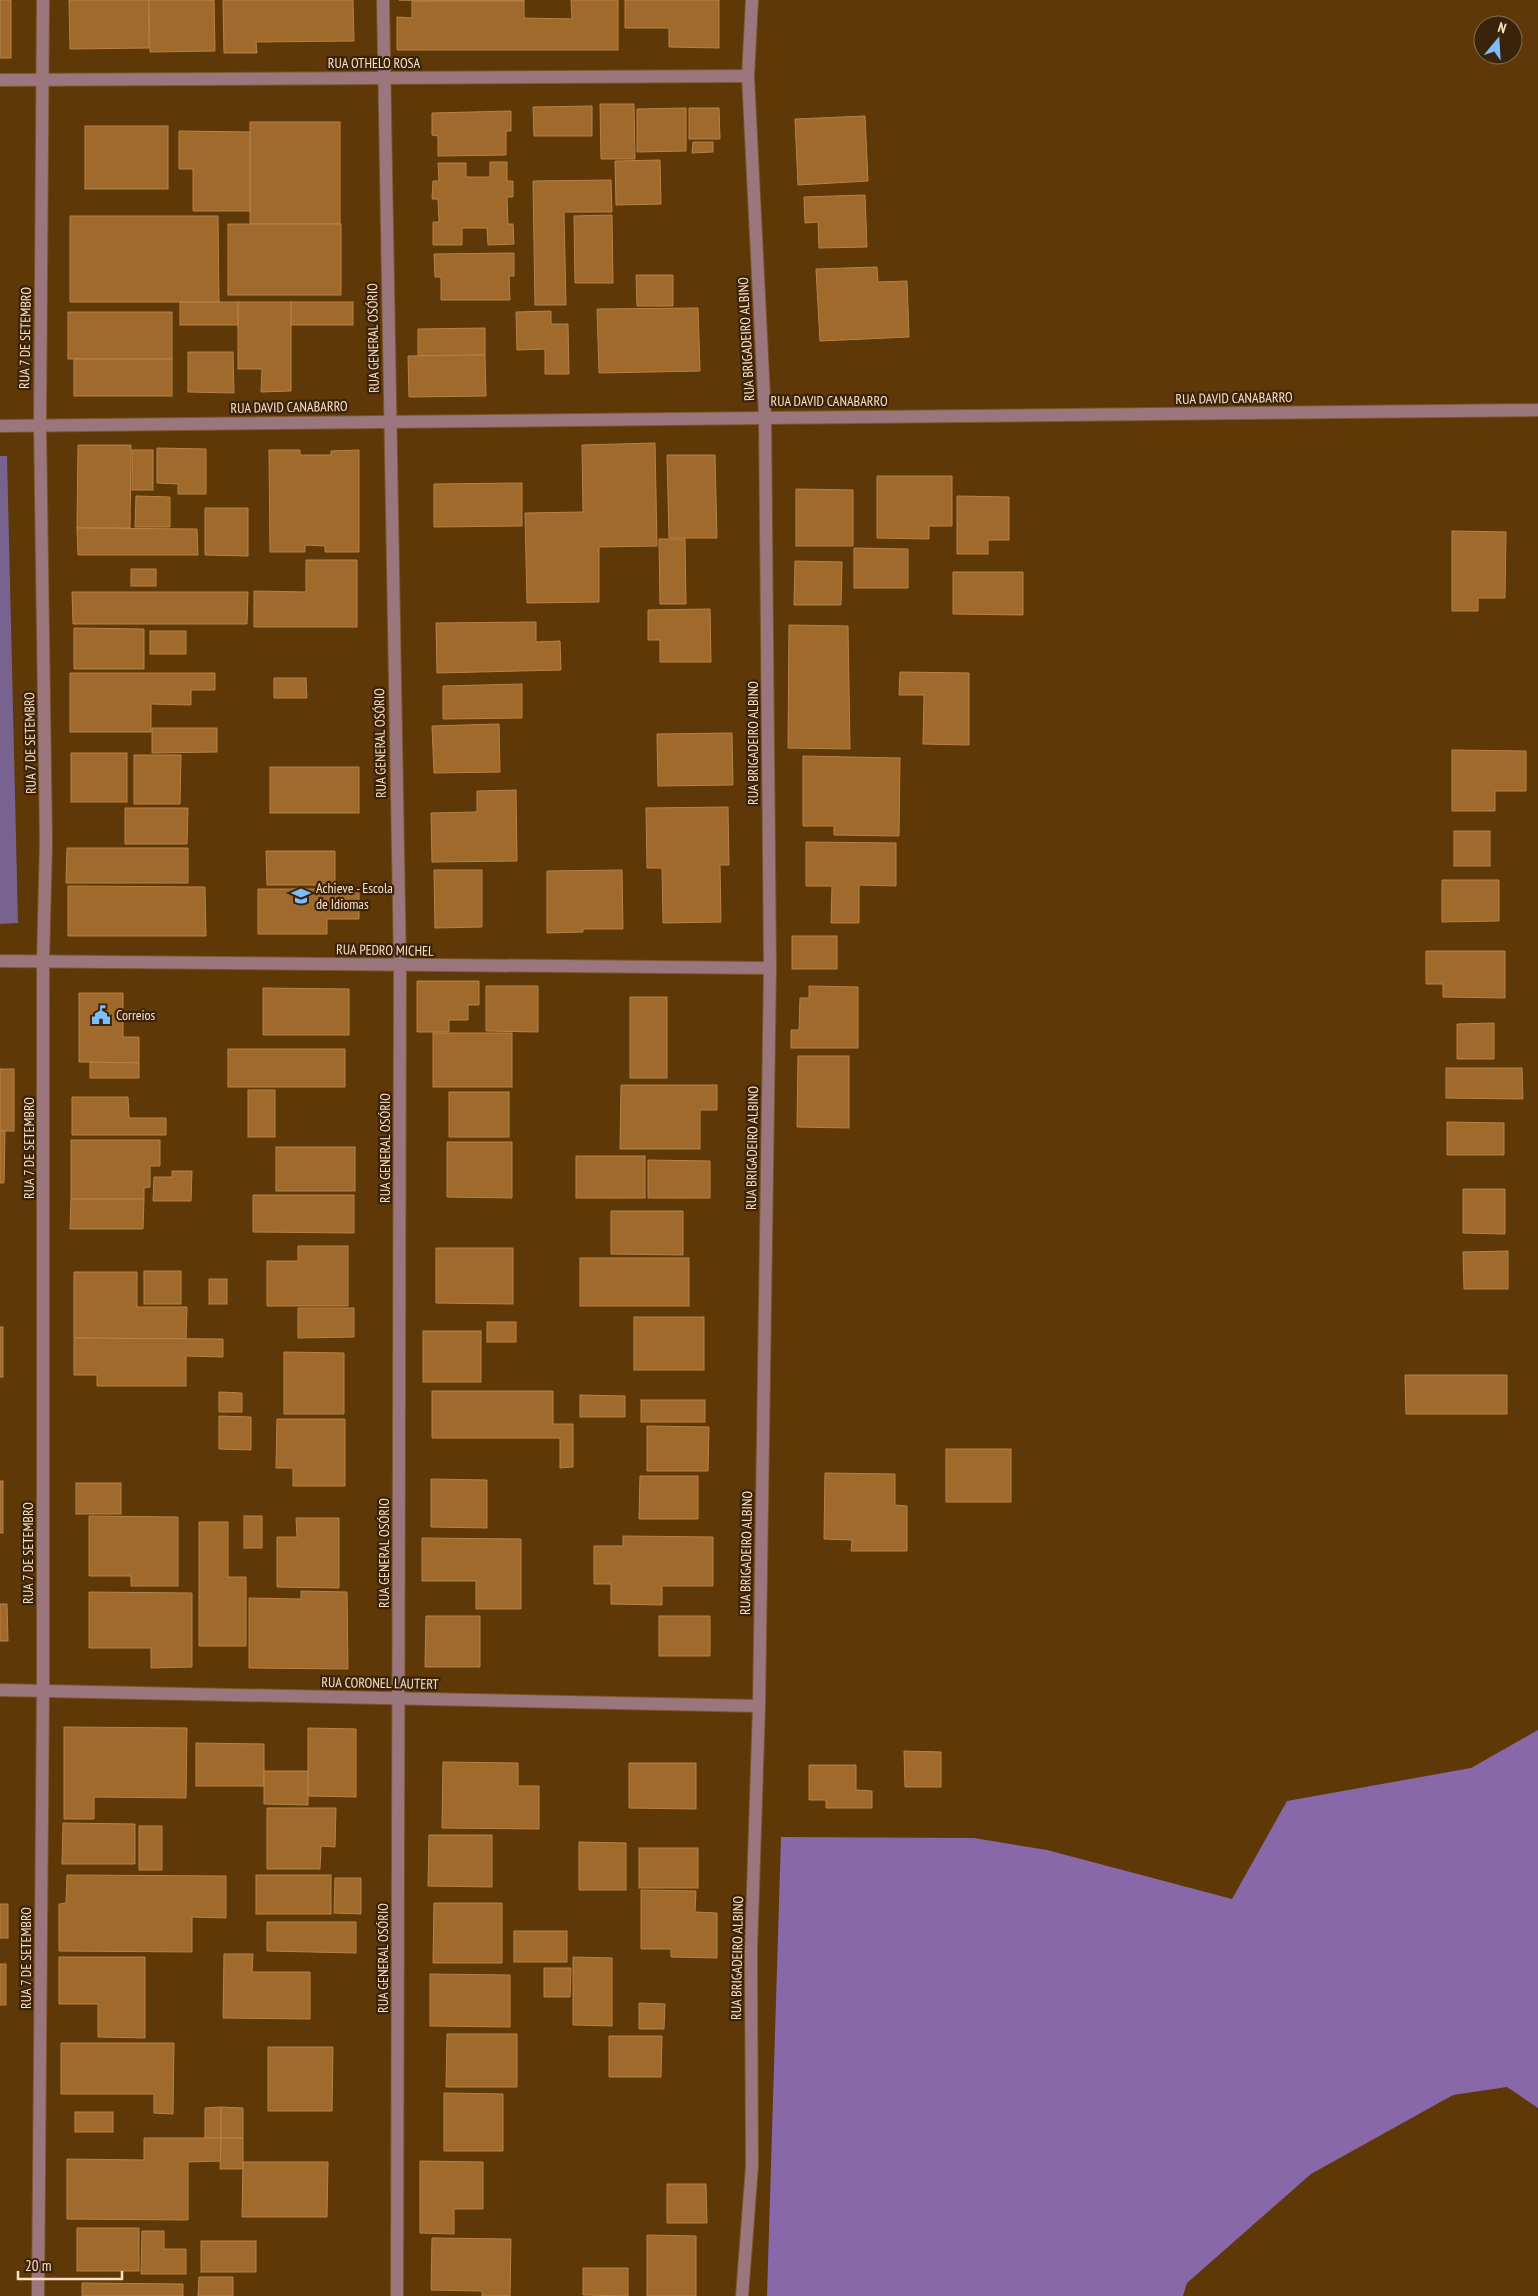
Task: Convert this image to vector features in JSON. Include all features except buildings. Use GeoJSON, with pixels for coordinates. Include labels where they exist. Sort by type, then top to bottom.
{"type":"FeatureCollection","features":[{"type":"Feature","properties":{"kind":"street","name":"RUA 7 DE SETEMBRO"},"geometry":{"type":"LineString","coordinates":[[38,2296],[43,1691],[44,961],[46,842],[40,425],[43,0]]}},
{"type":"Feature","properties":{"kind":"street","name":"RUA GENERAL OSÓRIO"},"geometry":{"type":"LineString","coordinates":[[384,0],[389,421],[400,965],[397,2296]]}},
{"type":"Feature","properties":{"kind":"street","name":"RUA BRIGADEIRO ALBINO"},"geometry":{"type":"LineString","coordinates":[[742,2296],[752,2166],[750,1951],[758,1706],[770,968],[765,416],[748,76],[752,0]]}},
{"type":"Feature","properties":{"kind":"street","name":"RUA OTHELO ROSA"},"geometry":{"type":"LineString","coordinates":[[0,80],[748,76]]}},
{"type":"Feature","properties":{"kind":"street","name":"RUA DAVID CANABARRO"},"geometry":{"type":"LineString","coordinates":[[0,426],[765,416],[1538,410]]}},
{"type":"Feature","properties":{"kind":"street","name":"RUA PEDRO MICHEL"},"geometry":{"type":"LineString","coordinates":[[0,961],[770,968]]}},
{"type":"Feature","properties":{"kind":"street","name":"RUA CORONEL LAUTERT"},"geometry":{"type":"LineString","coordinates":[[0,1690],[758,1706]]}},
{"type":"Feature","properties":{"kind":"shaded area"},"geometry":{"type":"Polygon","coordinates":[[[0,456],[7,456],[18,923],[0,924],[0,456]]]}},
{"type":"Feature","properties":{"kind":"shaded area"},"geometry":{"type":"Polygon","coordinates":[[[1538,1730],[1538,2108],[1507,2087],[1453,2095],[1311,2174],[1187,2283],[1183,2296],[767,2296],[781,1837],[974,1838],[1047,1850],[1232,1899],[1287,1801],[1471,1768],[1538,1730]]]}},
{"type":"Feature","properties":{"kind":"place","name":"Achieve - Escola de Idiomas"},"geometry":{"type":"Point","coordinates":[301,896]}},
{"type":"Feature","properties":{"kind":"place","name":"Correios"},"geometry":{"type":"Point","coordinates":[101,1015]}}]}
